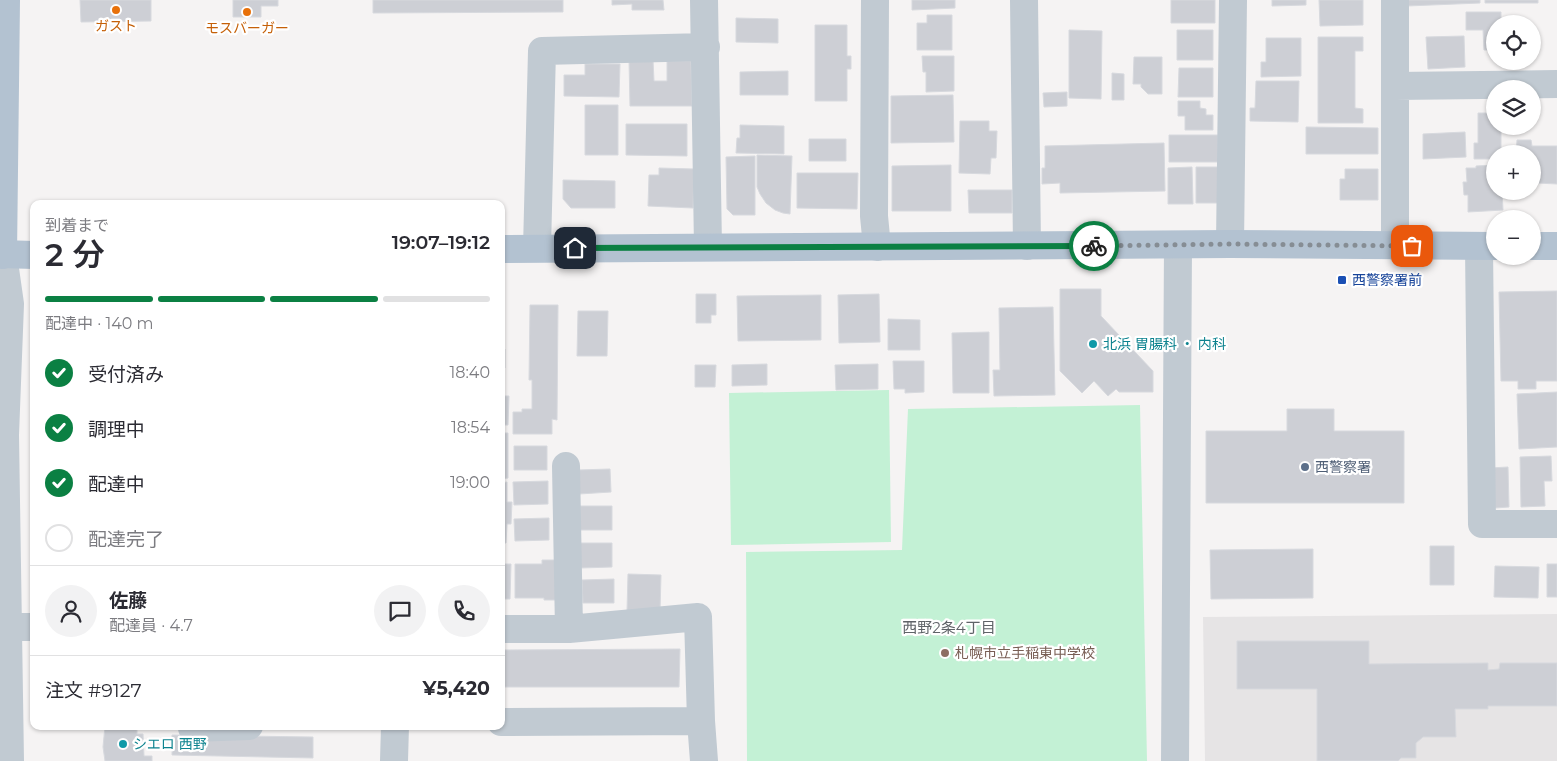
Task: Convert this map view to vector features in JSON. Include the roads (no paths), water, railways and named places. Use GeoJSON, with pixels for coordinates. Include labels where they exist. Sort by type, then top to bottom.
{"type":"FeatureCollection","features":[{"type":"Feature","properties":{"kind":"main road"},"geometry":{"type":"LineString","coordinates":[[6,0],[1,255],[30,255]]}},
{"type":"Feature","properties":{"kind":"main road"},"geometry":{"type":"LineString","coordinates":[[505,249],[1230,244],[1486,246]]}},
{"type":"Feature","properties":{"kind":"main road"},"geometry":{"type":"LineString","coordinates":[[1541,246],[1557,246]]}},
{"type":"Feature","properties":{"kind":"street"},"geometry":{"type":"LineString","coordinates":[[704,0],[708,247]]}},
{"type":"Feature","properties":{"kind":"street"},"geometry":{"type":"LineString","coordinates":[[875,0],[874,216],[876,247]]}},
{"type":"Feature","properties":{"kind":"street"},"geometry":{"type":"LineString","coordinates":[[1024,0],[1027,246]]}},
{"type":"Feature","properties":{"kind":"street"},"geometry":{"type":"LineString","coordinates":[[1230,244],[1233,0]]}},
{"type":"Feature","properties":{"kind":"street"},"geometry":{"type":"LineString","coordinates":[[1395,0],[1395,246]]}},
{"type":"Feature","properties":{"kind":"street"},"geometry":{"type":"LineString","coordinates":[[537,248],[542,51],[706,47]]}},
{"type":"Feature","properties":{"kind":"street"},"geometry":{"type":"LineString","coordinates":[[1395,86],[1557,84]]}},
{"type":"Feature","properties":{"kind":"street"},"geometry":{"type":"LineString","coordinates":[[1175,761],[1178,245]]}},
{"type":"Feature","properties":{"kind":"street"},"geometry":{"type":"LineString","coordinates":[[1,255],[10,304],[3,435],[4,569],[21,627],[10,761]]}},
{"type":"Feature","properties":{"kind":"street"},"geometry":{"type":"LineString","coordinates":[[1487,265],[1482,524],[1557,524]]}},
{"type":"Feature","properties":{"kind":"street"},"geometry":{"type":"LineString","coordinates":[[566,466],[569,629]]}},
{"type":"Feature","properties":{"kind":"street"},"geometry":{"type":"LineString","coordinates":[[505,629],[569,629],[698,617],[704,761]]}},
{"type":"Feature","properties":{"kind":"street"},"geometry":{"type":"LineString","coordinates":[[505,722],[701,720]]}},
{"type":"Feature","properties":{"kind":"street"},"geometry":{"type":"LineString","coordinates":[[394,761],[395,730]]}},
{"type":"Feature","properties":{"kind":"place","name":"ガスト"},"geometry":{"type":"Point","coordinates":[116,10]}},
{"type":"Feature","properties":{"kind":"place","name":"モスバーガー"},"geometry":{"type":"Point","coordinates":[247,12]}},
{"type":"Feature","properties":{"kind":"place","name":"西警察署前"},"geometry":{"type":"Point","coordinates":[1342,280]}},
{"type":"Feature","properties":{"kind":"place","name":"北浜 胃腸科 ・ 内科"},"geometry":{"type":"Point","coordinates":[1093,344]}},
{"type":"Feature","properties":{"kind":"place","name":"西警察署"},"geometry":{"type":"Point","coordinates":[1305,467]}},
{"type":"Feature","properties":{"kind":"place","name":"札幌市立手稲東中学校"},"geometry":{"type":"Point","coordinates":[945,653]}},
{"type":"Feature","properties":{"kind":"place","name":"シエロ 西野"},"geometry":{"type":"Point","coordinates":[123,744]}},
{"type":"Feature","properties":{"kind":"district","name":"西野2条4丁目"},"geometry":{"type":"Point","coordinates":[949,628]}}]}
